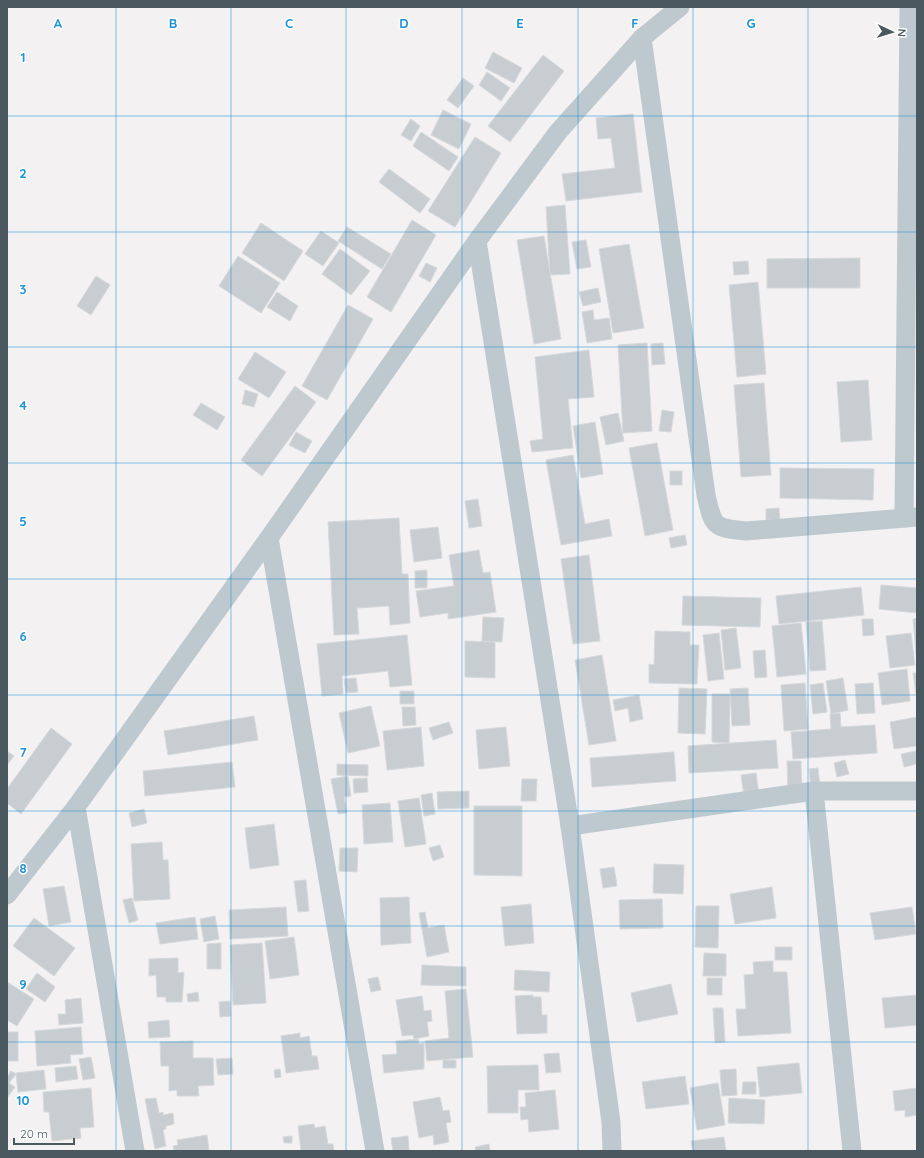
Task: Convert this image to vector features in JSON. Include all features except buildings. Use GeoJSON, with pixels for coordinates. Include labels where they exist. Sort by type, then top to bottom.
{"type":"FeatureCollection","features":[{"type":"Feature","properties":{"kind":"street"},"geometry":{"type":"LineString","coordinates":[[7,896],[76,807],[269,538],[477,241],[558,132],[642,38],[680,7]]}},
{"type":"Feature","properties":{"kind":"street"},"geometry":{"type":"LineString","coordinates":[[642,38],[706,495],[711,518],[723,529],[746,531],[911,518],[912,8]]}},
{"type":"Feature","properties":{"kind":"street"},"geometry":{"type":"LineString","coordinates":[[477,241],[570,826],[601,1058],[612,1122],[612,1151]]}},
{"type":"Feature","properties":{"kind":"street"},"geometry":{"type":"LineString","coordinates":[[269,538],[375,1151]]}},
{"type":"Feature","properties":{"kind":"street"},"geometry":{"type":"LineString","coordinates":[[570,826],[814,791],[917,791]]}},
{"type":"Feature","properties":{"kind":"street"},"geometry":{"type":"LineString","coordinates":[[814,791],[852,1151]]}},
{"type":"Feature","properties":{"kind":"street"},"geometry":{"type":"LineString","coordinates":[[76,807],[135,1151]]}}]}
